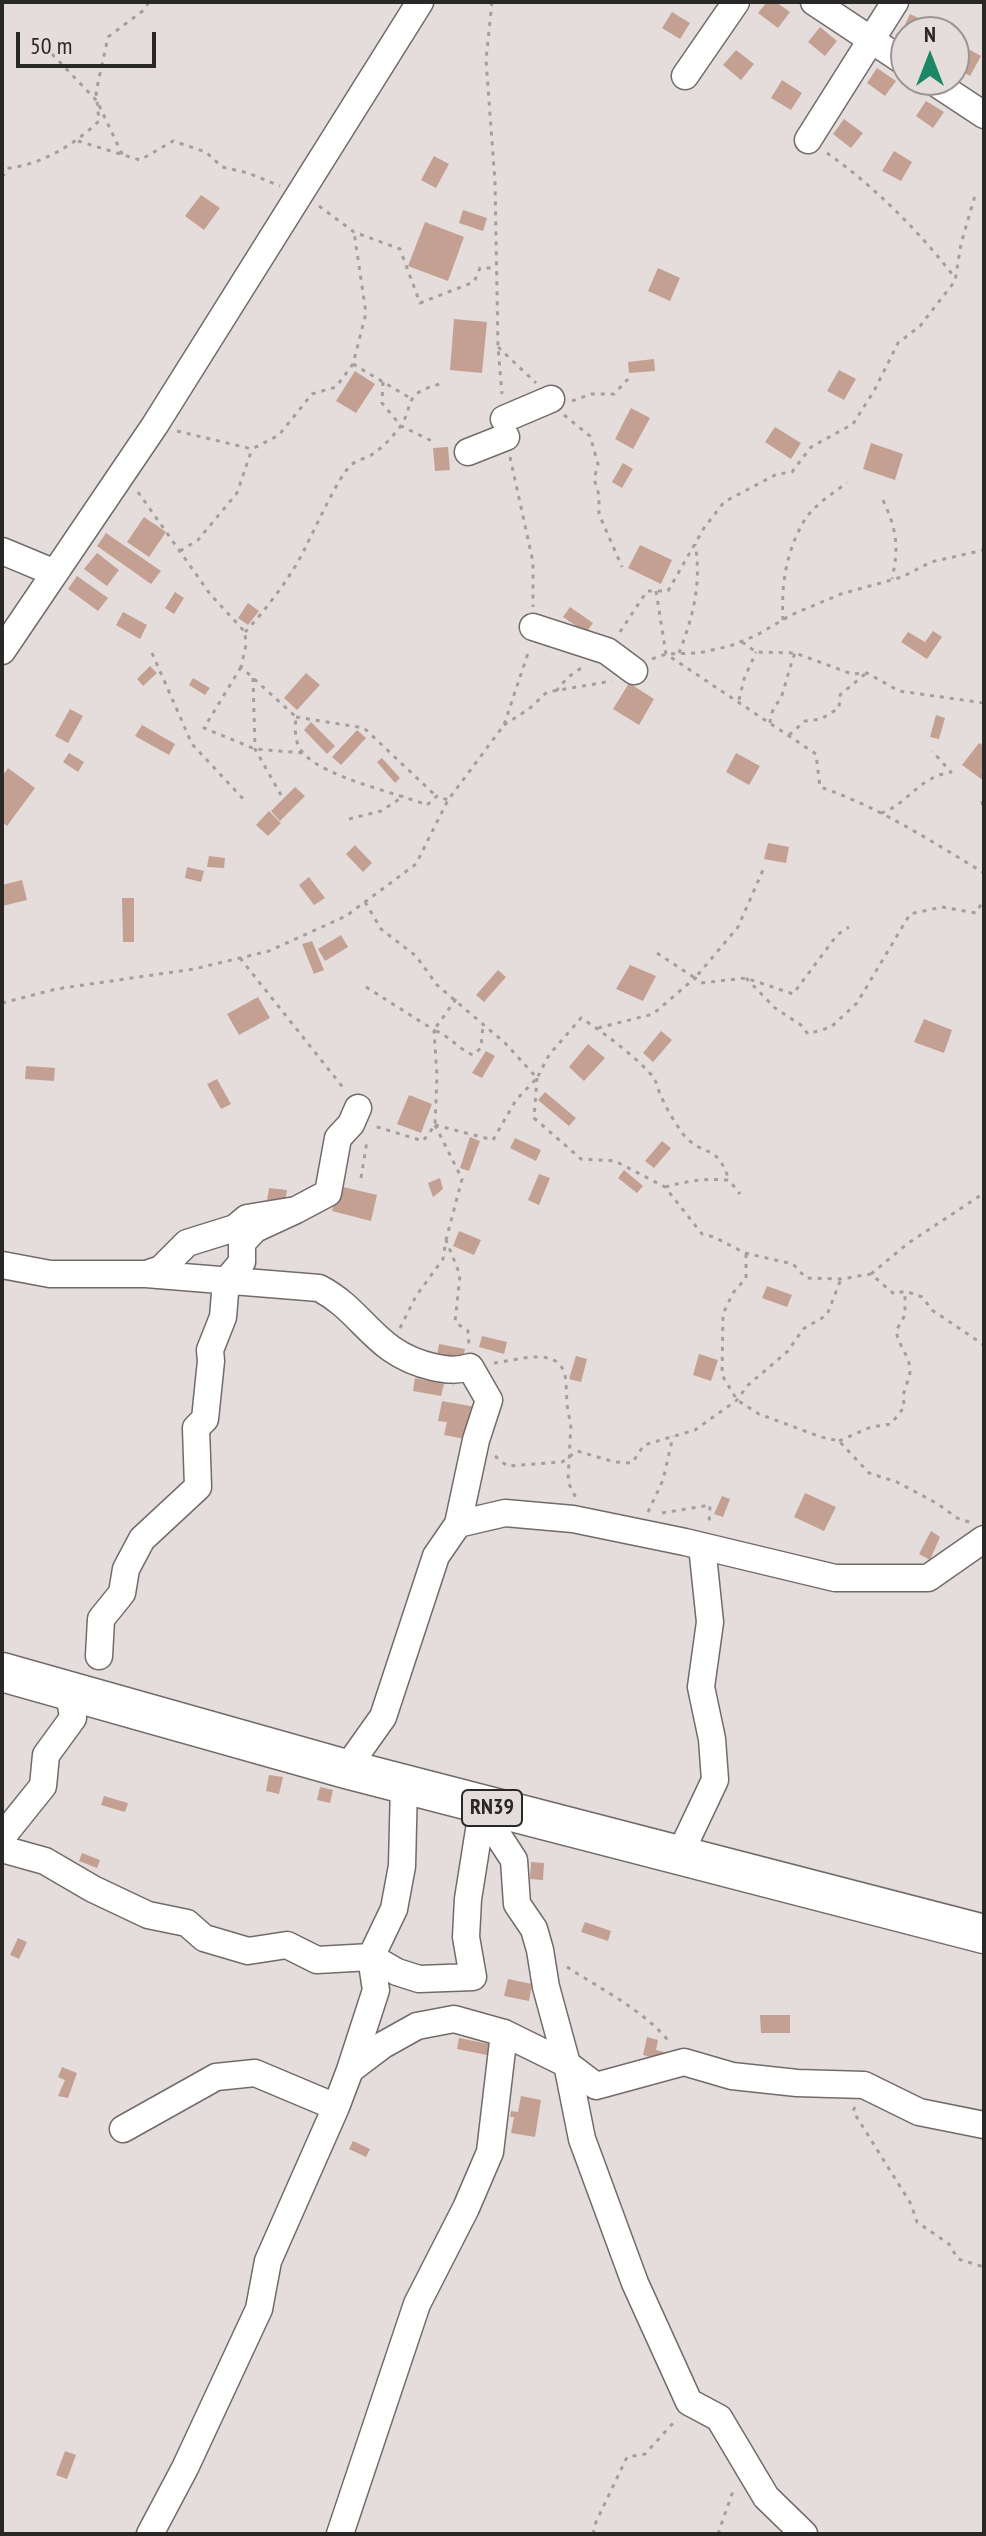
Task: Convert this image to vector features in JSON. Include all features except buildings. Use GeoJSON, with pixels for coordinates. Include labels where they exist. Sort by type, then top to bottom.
{"type":"FeatureCollection","features":[{"type":"Feature","properties":{"kind":"highway","name":"RN39"},"geometry":{"type":"LineString","coordinates":[[2,1672],[471,1805],[984,1934]]}},
{"type":"Feature","properties":{"kind":"street"},"geometry":{"type":"LineString","coordinates":[[2,651],[155,425],[420,2]]}},
{"type":"Feature","properties":{"kind":"street"},"geometry":{"type":"LineString","coordinates":[[685,76],[736,2]]}},
{"type":"Feature","properties":{"kind":"street"},"geometry":{"type":"LineString","coordinates":[[814,2],[890,52]]}},
{"type":"Feature","properties":{"kind":"street"},"geometry":{"type":"LineString","coordinates":[[808,140],[895,2]]}},
{"type":"Feature","properties":{"kind":"street"},"geometry":{"type":"LineString","coordinates":[[955,96],[984,115]]}},
{"type":"Feature","properties":{"kind":"street"},"geometry":{"type":"LineString","coordinates":[[468,452],[551,399]]}},
{"type":"Feature","properties":{"kind":"street"},"geometry":{"type":"LineString","coordinates":[[2,551],[55,573]]}},
{"type":"Feature","properties":{"kind":"street"},"geometry":{"type":"LineString","coordinates":[[533,627],[607,651],[634,671]]}},
{"type":"Feature","properties":{"kind":"street"},"geometry":{"type":"LineString","coordinates":[[99,1656],[101,1619],[122,1593],[126,1569],[142,1539],[198,1487],[196,1428],[205,1419],[210,1350],[223,1317],[226,1281],[242,1262],[242,1243],[255,1229],[328,1193],[338,1138],[351,1124],[364,1117]]}},
{"type":"Feature","properties":{"kind":"street"},"geometry":{"type":"LineString","coordinates":[[146,1274],[161,1269],[187,1243],[235,1228],[247,1218],[296,1210]]}},
{"type":"Feature","properties":{"kind":"street"},"geometry":{"type":"LineString","coordinates":[[2,1265],[50,1274],[146,1274],[319,1288],[334,1296],[390,1350],[417,1363],[447,1370],[470,1367],[489,1400],[476,1440],[458,1524],[436,1556],[383,1717],[346,1769]]}},
{"type":"Feature","properties":{"kind":"street"},"geometry":{"type":"LineString","coordinates":[[458,1524],[505,1513],[585,1521],[835,1578],[928,1578],[979,1531]]}},
{"type":"Feature","properties":{"kind":"street"},"geometry":{"type":"LineString","coordinates":[[679,1856],[715,1780],[712,1739],[701,1687],[710,1622],[702,1546]]}},
{"type":"Feature","properties":{"kind":"street"},"geometry":{"type":"LineString","coordinates":[[2,1837],[43,1786],[46,1755],[73,1718],[69,1691]]}},
{"type":"Feature","properties":{"kind":"street"},"geometry":{"type":"LineString","coordinates":[[150,2534],[185,2468],[259,2309],[268,2261],[350,2070],[376,1990],[371,1957],[394,1909],[399,1880],[404,1784]]}},
{"type":"Feature","properties":{"kind":"street"},"geometry":{"type":"LineString","coordinates":[[471,1805],[514,1860],[517,1904],[534,1929],[540,1950],[582,2139],[635,2283],[689,2402],[719,2418],[766,2497],[804,2534]]}},
{"type":"Feature","properties":{"kind":"street"},"geometry":{"type":"LineString","coordinates":[[2,1849],[45,1861],[93,1889],[148,1915],[187,1923],[204,1938],[248,1951],[287,1945],[317,1960],[371,1957],[397,1972],[419,1979],[473,1977],[466,1937],[471,1805]]}},
{"type":"Feature","properties":{"kind":"street"},"geometry":{"type":"LineString","coordinates":[[350,2070],[383,2045],[417,2026],[454,2019],[504,2033],[567,2064],[596,2086],[684,2062],[732,2076],[797,2083],[864,2085],[919,2112],[984,2125]]}},
{"type":"Feature","properties":{"kind":"street"},"geometry":{"type":"LineString","coordinates":[[340,2534],[417,2304],[466,2208],[490,2152],[504,2033]]}},
{"type":"Feature","properties":{"kind":"street"},"geometry":{"type":"LineString","coordinates":[[123,2129],[216,2077],[255,2073],[336,2107]]}},
{"type":"Feature","properties":{"kind":"path"},"geometry":{"type":"LineString","coordinates":[[2,177],[9,168],[26,166],[78,141],[99,121],[96,92],[108,37],[144,10],[149,2]]}},
{"type":"Feature","properties":{"kind":"path"},"geometry":{"type":"LineString","coordinates":[[2,1003],[56,989],[194,969],[269,951],[346,916],[416,864],[448,800],[504,725],[533,641],[533,562],[505,428],[498,347],[495,182],[486,60],[492,2]]}},
{"type":"Feature","properties":{"kind":"path"},"geometry":{"type":"LineString","coordinates":[[52,54],[97,101],[123,156]]}},
{"type":"Feature","properties":{"kind":"path"},"geometry":{"type":"LineString","coordinates":[[808,140],[860,176],[930,245],[955,278]]}},
{"type":"Feature","properties":{"kind":"path"},"geometry":{"type":"LineString","coordinates":[[556,691],[568,677],[607,651],[647,591],[668,591],[724,502],[777,474],[792,472],[811,447],[853,424],[898,343],[920,326],[955,278],[976,192]]}},
{"type":"Feature","properties":{"kind":"path"},"geometry":{"type":"LineString","coordinates":[[155,425],[252,449],[279,435],[312,394],[336,387],[353,364],[366,313],[354,232]]}},
{"type":"Feature","properties":{"kind":"path"},"geometry":{"type":"LineString","coordinates":[[353,364],[410,398]]}},
{"type":"Feature","properties":{"kind":"path"},"geometry":{"type":"LineString","coordinates":[[383,382],[382,403],[401,426],[436,443]]}},
{"type":"Feature","properties":{"kind":"path"},"geometry":{"type":"LineString","coordinates":[[245,632],[260,616],[305,549],[313,528],[351,465],[374,453],[401,426],[410,398],[425,388],[444,383]]}},
{"type":"Feature","properties":{"kind":"path"},"geometry":{"type":"LineString","coordinates":[[551,399],[550,408],[590,436],[598,464],[594,479],[599,495],[599,514],[622,567]]}},
{"type":"Feature","properties":{"kind":"path"},"geometry":{"type":"LineString","coordinates":[[180,551],[198,540],[237,493],[252,449]]}},
{"type":"Feature","properties":{"kind":"path"},"geometry":{"type":"LineString","coordinates":[[124,473],[210,594],[245,632],[246,645],[241,667],[204,728],[255,749],[303,753],[338,775],[427,805],[437,796]]}},
{"type":"Feature","properties":{"kind":"path"},"geometry":{"type":"LineString","coordinates":[[783,620],[781,591],[785,567],[805,519],[847,483]]}},
{"type":"Feature","properties":{"kind":"path"},"geometry":{"type":"LineString","coordinates":[[883,500],[896,528],[896,560],[892,579]]}},
{"type":"Feature","properties":{"kind":"path"},"geometry":{"type":"LineString","coordinates":[[679,653],[694,610],[699,574],[695,544]]}},
{"type":"Feature","properties":{"kind":"path"},"geometry":{"type":"LineString","coordinates":[[504,725],[529,709],[547,692],[609,682],[631,675],[639,664],[666,654],[699,653],[742,642],[841,594],[892,579],[931,562],[984,550]]}},
{"type":"Feature","properties":{"kind":"path"},"geometry":{"type":"LineString","coordinates":[[656,591],[666,654],[816,754],[820,787],[851,797],[984,871]]}},
{"type":"Feature","properties":{"kind":"path"},"geometry":{"type":"LineString","coordinates":[[742,642],[756,652],[795,653],[852,674],[867,673],[899,691],[984,703]]}},
{"type":"Feature","properties":{"kind":"path"},"geometry":{"type":"LineString","coordinates":[[739,700],[756,652]]}},
{"type":"Feature","properties":{"kind":"path"},"geometry":{"type":"LineString","coordinates":[[152,653],[192,744],[246,802]]}},
{"type":"Feature","properties":{"kind":"path"},"geometry":{"type":"LineString","coordinates":[[770,723],[771,710],[783,695],[795,653]]}},
{"type":"Feature","properties":{"kind":"path"},"geometry":{"type":"LineString","coordinates":[[241,667],[296,717],[364,728],[437,796],[448,800]]}},
{"type":"Feature","properties":{"kind":"path"},"geometry":{"type":"LineString","coordinates":[[789,735],[805,721],[821,719],[839,708],[840,695],[867,673]]}},
{"type":"Feature","properties":{"kind":"path"},"geometry":{"type":"LineString","coordinates":[[253,678],[255,749],[281,795]]}},
{"type":"Feature","properties":{"kind":"path"},"geometry":{"type":"LineString","coordinates":[[296,717],[294,735],[303,753]]}},
{"type":"Feature","properties":{"kind":"path"},"geometry":{"type":"LineString","coordinates":[[881,813],[895,809],[905,797],[932,778],[951,772],[932,751]]}},
{"type":"Feature","properties":{"kind":"path"},"geometry":{"type":"LineString","coordinates":[[349,819],[381,811],[404,796]]}},
{"type":"Feature","properties":{"kind":"path"},"geometry":{"type":"LineString","coordinates":[[982,801],[984,814]]}},
{"type":"Feature","properties":{"kind":"path"},"geometry":{"type":"LineString","coordinates":[[598,1028],[653,1014],[695,978],[738,927],[763,870]]}},
{"type":"Feature","properties":{"kind":"path"},"geometry":{"type":"LineString","coordinates":[[746,978],[775,1008],[801,1025],[808,1034],[831,1027],[857,1003],[910,914],[942,907],[976,913],[984,899]]}},
{"type":"Feature","properties":{"kind":"path"},"geometry":{"type":"LineString","coordinates":[[365,902],[381,929],[416,956],[437,985],[505,1043],[537,1078],[534,1118],[581,1159],[615,1161],[665,1187],[702,1234],[745,1253],[793,1264],[806,1278],[841,1279],[871,1274],[907,1244],[984,1193]]}},
{"type":"Feature","properties":{"kind":"path"},"geometry":{"type":"LineString","coordinates":[[657,953],[701,983],[746,978],[793,994],[837,935],[849,927]]}},
{"type":"Feature","properties":{"kind":"path"},"geometry":{"type":"LineString","coordinates":[[240,958],[364,1117],[423,1141],[435,1125]]}},
{"type":"Feature","properties":{"kind":"path"},"geometry":{"type":"LineString","coordinates":[[366,987],[434,1030],[451,1037],[462,1050],[473,1055],[481,1048],[483,1025]]}},
{"type":"Feature","properties":{"kind":"path"},"geometry":{"type":"LineString","coordinates":[[390,1350],[416,1296],[443,1259],[462,1179],[435,1125],[437,1076],[434,1030],[456,999]]}},
{"type":"Feature","properties":{"kind":"path"},"geometry":{"type":"LineString","coordinates":[[435,1125],[493,1140],[516,1100],[537,1078],[549,1055],[581,1018],[598,1028],[655,1080],[662,1099],[682,1132],[694,1145],[714,1152],[740,1194]]}},
{"type":"Feature","properties":{"kind":"path"},"geometry":{"type":"LineString","coordinates":[[361,1178],[364,1117]]}},
{"type":"Feature","properties":{"kind":"path"},"geometry":{"type":"LineString","coordinates":[[665,1187],[697,1178],[729,1180]]}},
{"type":"Feature","properties":{"kind":"path"},"geometry":{"type":"LineString","coordinates":[[446,1240],[460,1275],[455,1322],[468,1331],[470,1367],[547,1356],[559,1361],[566,1372],[567,1414],[571,1422],[568,1482],[584,1509],[585,1521]]}},
{"type":"Feature","properties":{"kind":"path"},"geometry":{"type":"LineString","coordinates":[[745,1253],[746,1278],[733,1293],[723,1314],[722,1375],[737,1400],[759,1414],[839,1441],[869,1473],[897,1482],[979,1531]]}},
{"type":"Feature","properties":{"kind":"path"},"geometry":{"type":"LineString","coordinates":[[871,1274],[894,1294],[905,1291],[922,1297],[932,1310],[984,1345]]}},
{"type":"Feature","properties":{"kind":"path"},"geometry":{"type":"LineString","coordinates":[[476,1440],[507,1466],[562,1462],[577,1451],[615,1462],[632,1463],[644,1445],[695,1430],[737,1400],[747,1386],[788,1351],[803,1329],[827,1315],[841,1279]]}},
{"type":"Feature","properties":{"kind":"path"},"geometry":{"type":"LineString","coordinates":[[839,1441],[871,1427],[891,1424],[905,1406],[902,1400],[910,1368],[906,1353],[899,1346],[896,1331],[905,1315],[905,1291]]}},
{"type":"Feature","properties":{"kind":"path"},"geometry":{"type":"LineString","coordinates":[[638,1532],[663,1480],[673,1436]]}},
{"type":"Feature","properties":{"kind":"path"},"geometry":{"type":"LineString","coordinates":[[638,1532],[654,1514],[710,1505]]}},
{"type":"Feature","properties":{"kind":"path"},"geometry":{"type":"LineString","coordinates":[[540,1950],[625,2005],[664,2035],[684,2062]]}},
{"type":"Feature","properties":{"kind":"path"},"geometry":{"type":"LineString","coordinates":[[864,2085],[853,2111],[911,2204],[917,2222],[949,2244],[958,2259],[984,2267]]}},
{"type":"Feature","properties":{"kind":"path"},"geometry":{"type":"LineString","coordinates":[[593,2534],[627,2457],[645,2454],[689,2402]]}},
{"type":"Feature","properties":{"kind":"path"},"geometry":{"type":"LineString","coordinates":[[718,2534],[745,2458]]}}]}
